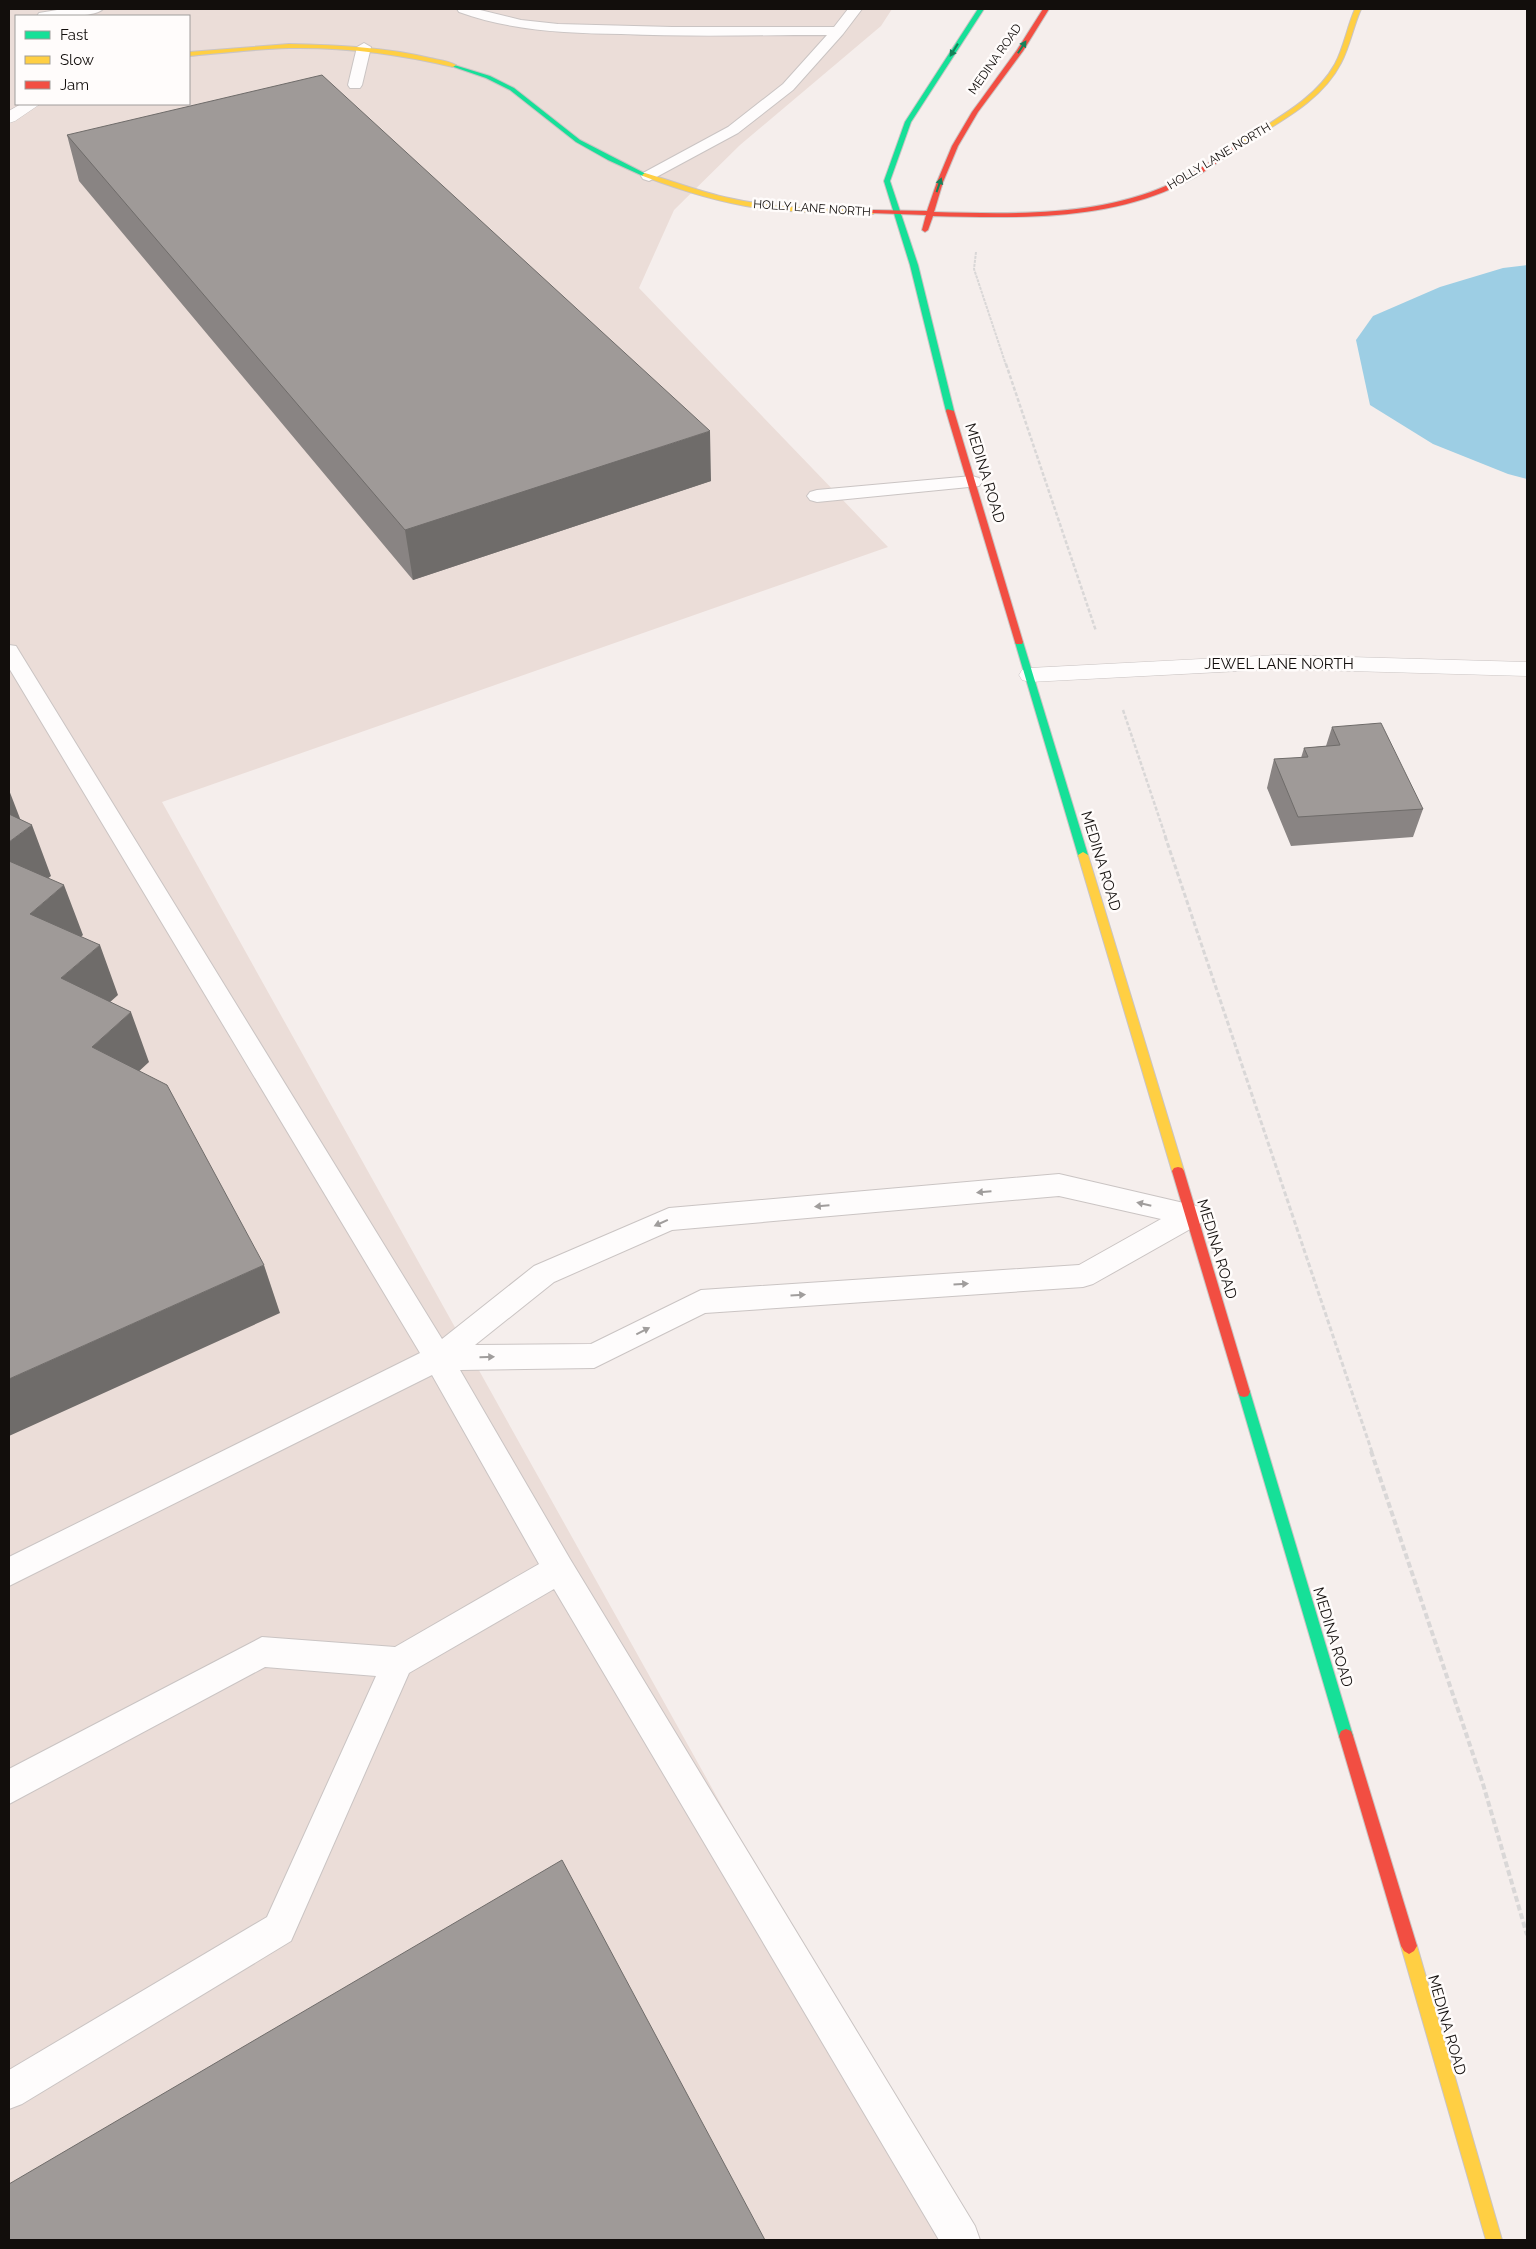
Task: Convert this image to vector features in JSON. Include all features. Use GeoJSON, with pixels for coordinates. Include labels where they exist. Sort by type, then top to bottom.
{"type":"FeatureCollection","features":[{"type":"Feature","properties":{"kind":"street","name":"MEDINA ROAD"},"geometry":{"type":"LineString","coordinates":[[980,9],[908,122],[887,181],[914,265],[940,376],[1396,1902],[1494,2240]]}},
{"type":"Feature","properties":{"kind":"street","name":"MEDINA ROAD"},"geometry":{"type":"LineString","coordinates":[[914,265],[940,182],[955,146],[975,112],[1020,51],[1046,9]]}},
{"type":"Feature","properties":{"kind":"street","name":"HOLLY LANE NORTH"},"geometry":{"type":"LineString","coordinates":[[190,54],[242,46],[305,44],[364,47],[420,56],[471,70],[511,88],[576,138],[606,156],[649,176],[707,195],[752,205],[819,210],[930,213],[1057,212],[1112,205],[1162,190],[1193,174],[1279,119],[1312,94],[1336,68],[1358,9]]}},
{"type":"Feature","properties":{"kind":"street"},"geometry":{"type":"LineString","coordinates":[[9,118],[30,105]]}},
{"type":"Feature","properties":{"kind":"street","name":"JEWEL LANE NORTH"},"geometry":{"type":"LineString","coordinates":[[1030,675],[1279,662],[1527,669]]}},
{"type":"Feature","properties":{"kind":"lane"},"geometry":{"type":"LineString","coordinates":[[50,15],[96,9]]}},
{"type":"Feature","properties":{"kind":"lane"},"geometry":{"type":"LineString","coordinates":[[464,9],[490,20],[536,28],[648,31],[838,31]]}},
{"type":"Feature","properties":{"kind":"lane"},"geometry":{"type":"LineString","coordinates":[[649,176],[733,130],[788,87],[855,9]]}},
{"type":"Feature","properties":{"kind":"lane"},"geometry":{"type":"LineString","coordinates":[[355,85],[364,47]]}},
{"type":"Feature","properties":{"kind":"lane"},"geometry":{"type":"LineString","coordinates":[[817,496],[972,482]]}},
{"type":"Feature","properties":{"kind":"lane"},"geometry":{"type":"LineString","coordinates":[[9,651],[438,1358],[559,1569],[961,2240]]}},
{"type":"Feature","properties":{"kind":"lane"},"geometry":{"type":"LineString","coordinates":[[9,1572],[438,1358],[544,1274],[670,1219],[1058,1185],[1191,1215]]}},
{"type":"Feature","properties":{"kind":"lane"},"geometry":{"type":"LineString","coordinates":[[438,1358],[594,1356],[701,1302],[1082,1276],[1191,1215]]}},
{"type":"Feature","properties":{"kind":"lane"},"geometry":{"type":"LineString","coordinates":[[9,1787],[262,1652],[398,1662],[559,1569]]}},
{"type":"Feature","properties":{"kind":"lane"},"geometry":{"type":"LineString","coordinates":[[9,2092],[279,1929],[398,1662]]}},
{"type":"Feature","properties":{"kind":"path"},"geometry":{"type":"LineString","coordinates":[[981,213],[974,269],[1483,1784],[1527,1934]]}},
{"type":"Feature","properties":{"kind":"shaded area"},"geometry":{"type":"Polygon","coordinates":[[[9,9],[892,9],[881,26],[740,145],[674,210],[639,288],[888,547],[162,802],[964,2240],[9,2240],[9,9]]]}},
{"type":"Feature","properties":{"kind":"water"},"geometry":{"type":"Polygon","coordinates":[[[1527,265],[1527,479],[1508,474],[1433,444],[1370,405],[1356,340],[1373,316],[1440,287],[1503,268],[1527,265]]]}},
{"type":"Feature","properties":{"kind":"building"},"geometry":{"type":"Polygon","coordinates":[[[322,75],[710,431],[405,530],[67,135],[322,75]]]}},
{"type":"Feature","properties":{"kind":"building"},"geometry":{"type":"Polygon","coordinates":[[[1381,723],[1423,809],[1298,817],[1274,759],[1308,757],[1304,748],[1340,745],[1332,727],[1381,723]]]}},
{"type":"Feature","properties":{"kind":"building"},"geometry":{"type":"Polygon","coordinates":[[[9,814],[32,825],[9,842],[9,814]]]}},
{"type":"Feature","properties":{"kind":"building"},"geometry":{"type":"Polygon","coordinates":[[[9,861],[64,885],[30,914],[100,945],[61,978],[131,1012],[92,1047],[167,1085],[264,1265],[9,1379],[9,861]]]}},
{"type":"Feature","properties":{"kind":"building"},"geometry":{"type":"Polygon","coordinates":[[[562,1860],[765,2240],[9,2240],[9,2184],[562,1860]]]}},
{"type":"Feature","properties":{"kind":"traffic: fast"},"geometry":{"type":"LineString","coordinates":[[950,411],[914,265],[887,181],[908,122],[981,9]]}},
{"type":"Feature","properties":{"kind":"traffic: fast"},"geometry":{"type":"LineString","coordinates":[[453,65],[488,77],[512,89],[578,141],[610,159],[645,175]]}},
{"type":"Feature","properties":{"kind":"traffic: fast"},"geometry":{"type":"LineString","coordinates":[[1019,642],[1083,855]]}},
{"type":"Feature","properties":{"kind":"traffic: fast"},"geometry":{"type":"LineString","coordinates":[[1244,1392],[1346,1736]]}},
{"type":"Feature","properties":{"kind":"traffic: slow"},"geometry":{"type":"LineString","coordinates":[[1236,147],[1292,111],[1318,90],[1338,64],[1358,9]]}},
{"type":"Feature","properties":{"kind":"traffic: slow"},"geometry":{"type":"LineString","coordinates":[[190,54],[289,46],[322,46],[388,52],[453,65]]}},
{"type":"Feature","properties":{"kind":"traffic: slow"},"geometry":{"type":"LineString","coordinates":[[645,175],[730,201],[758,206],[873,212]]}},
{"type":"Feature","properties":{"kind":"traffic: slow"},"geometry":{"type":"LineString","coordinates":[[1083,855],[1178,1171]]}},
{"type":"Feature","properties":{"kind":"traffic: slow"},"geometry":{"type":"LineString","coordinates":[[1409,1946],[1494,2240]]}},
{"type":"Feature","properties":{"kind":"traffic: jam"},"geometry":{"type":"LineString","coordinates":[[925,230],[940,182],[955,146],[975,112],[1020,51],[1046,9]]}},
{"type":"Feature","properties":{"kind":"traffic: jam"},"geometry":{"type":"LineString","coordinates":[[873,212],[1018,215],[1091,209],[1126,202],[1170,187],[1200,171],[1236,147]]}},
{"type":"Feature","properties":{"kind":"traffic: jam"},"geometry":{"type":"LineString","coordinates":[[950,411],[1019,642]]}},
{"type":"Feature","properties":{"kind":"traffic: jam"},"geometry":{"type":"LineString","coordinates":[[1178,1171],[1244,1392]]}},
{"type":"Feature","properties":{"kind":"traffic: jam"},"geometry":{"type":"LineString","coordinates":[[1346,1736],[1409,1946]]}}]}
